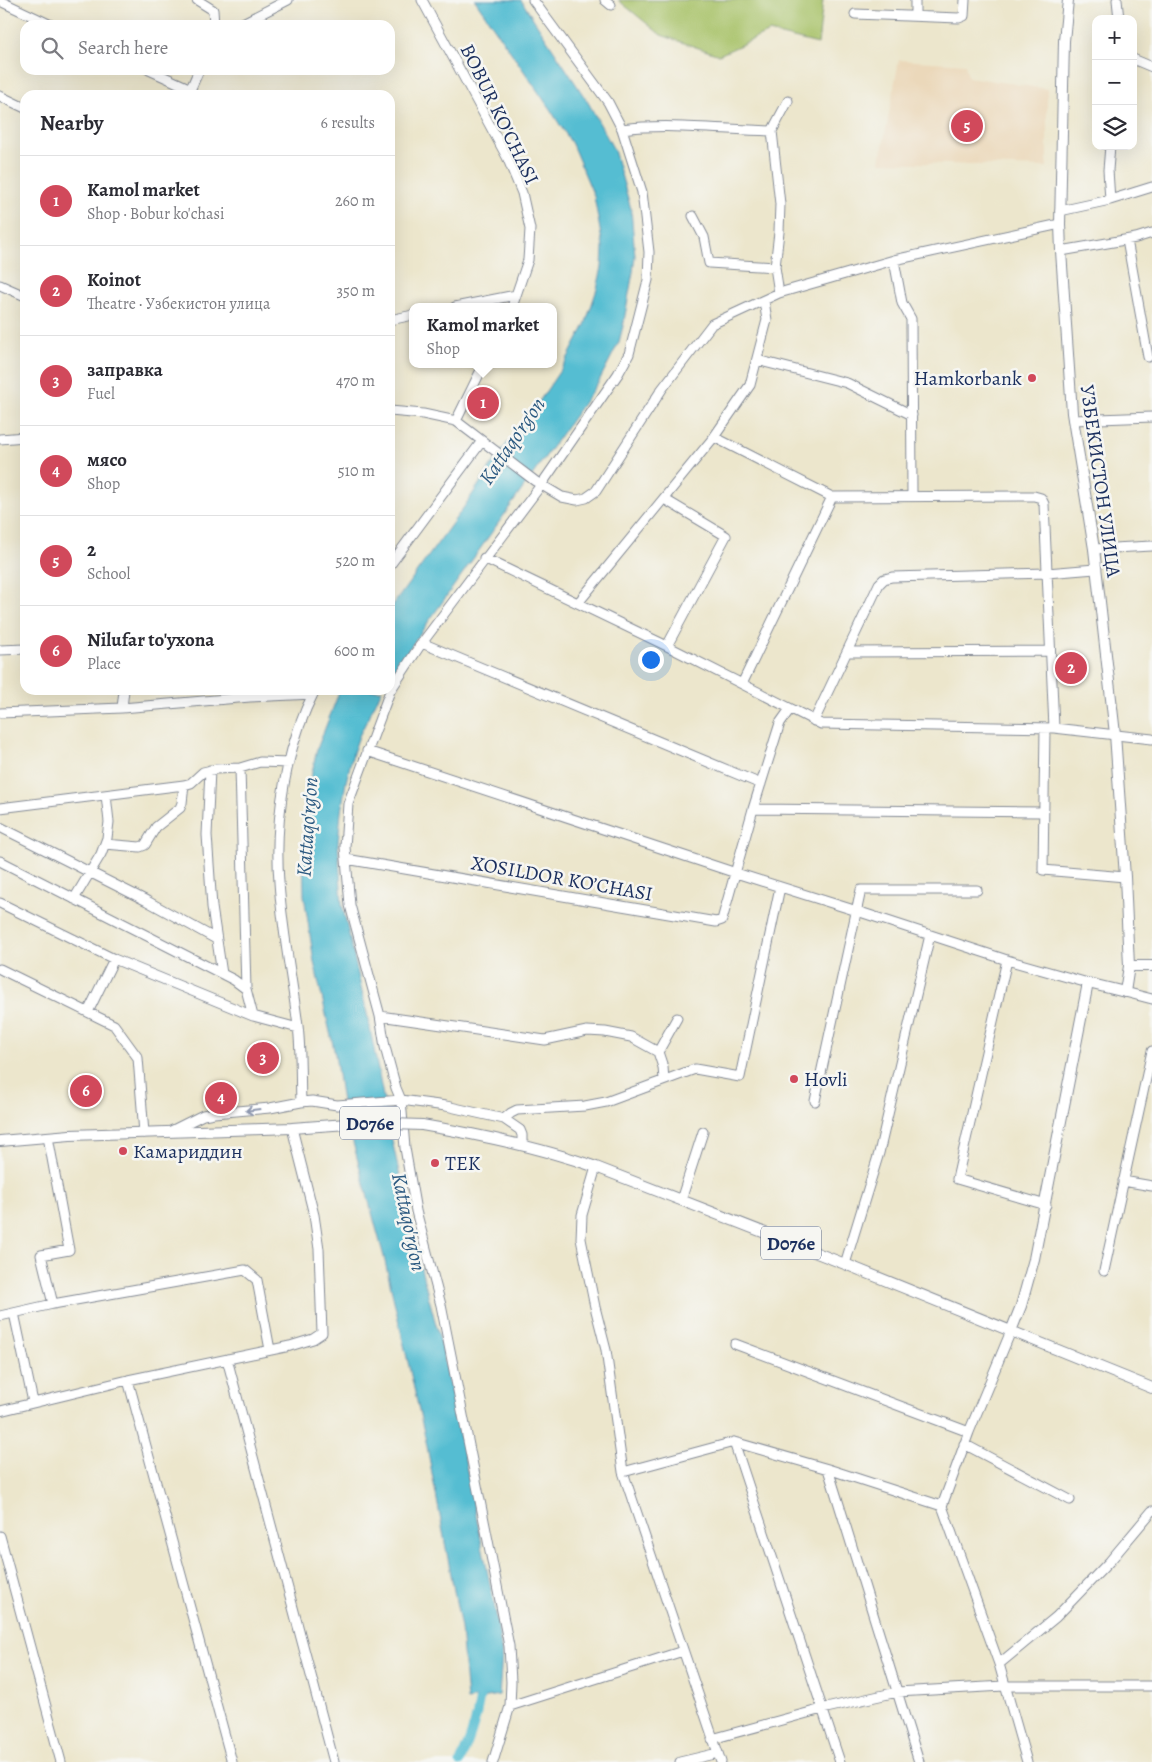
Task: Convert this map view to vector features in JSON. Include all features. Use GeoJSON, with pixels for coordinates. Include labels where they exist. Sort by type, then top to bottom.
{"type":"FeatureCollection","features":[{"type":"Feature","properties":{"kind":"main road","name":"УЗБЕКИСТОН УЛИЦА"},"geometry":{"type":"LineString","coordinates":[[1068,0],[1064,42],[1060,211],[1061,251],[1073,420],[1094,549],[1115,734],[1129,966],[1125,992]]}},
{"type":"Feature","properties":{"kind":"main road"},"geometry":{"type":"LineString","coordinates":[[1129,966],[1152,966]]}},
{"type":"Feature","properties":{"kind":"main road"},"geometry":{"type":"LineString","coordinates":[[1010,1331],[1021,1306],[1034,1259],[1088,984],[1125,992]]}},
{"type":"Feature","properties":{"kind":"main road","name":"D076e"},"geometry":{"type":"LineString","coordinates":[[0,1141],[48,1137],[292,1128],[362,1123],[422,1125],[522,1144],[568,1156],[682,1200],[1152,1388]]}},
{"type":"Feature","properties":{"kind":"street"},"geometry":{"type":"LineString","coordinates":[[197,0],[213,10],[214,20]]}},
{"type":"Feature","properties":{"kind":"street"},"geometry":{"type":"LineString","coordinates":[[249,20],[288,0]]}},
{"type":"Feature","properties":{"kind":"street","name":"BOBUR KO'CHASI"},"geometry":{"type":"LineString","coordinates":[[422,0],[507,157],[522,193],[530,229],[528,260],[513,303]]}},
{"type":"Feature","properties":{"kind":"street"},"geometry":{"type":"LineString","coordinates":[[395,684],[422,643],[598,403],[625,361],[635,333],[648,280],[649,252],[642,192],[622,129],[608,102],[533,0]]}},
{"type":"Feature","properties":{"kind":"street"},"geometry":{"type":"LineString","coordinates":[[915,0],[915,16]]}},
{"type":"Feature","properties":{"kind":"street"},"geometry":{"type":"LineString","coordinates":[[855,14],[959,18],[964,16],[965,0]]}},
{"type":"Feature","properties":{"kind":"street"},"geometry":{"type":"LineString","coordinates":[[1118,0],[1119,15]]}},
{"type":"Feature","properties":{"kind":"street"},"geometry":{"type":"LineString","coordinates":[[0,1],[40,20]]}},
{"type":"Feature","properties":{"kind":"street"},"geometry":{"type":"LineString","coordinates":[[1137,61],[1152,67]]}},
{"type":"Feature","properties":{"kind":"street"},"geometry":{"type":"LineString","coordinates":[[158,75],[185,90]]}},
{"type":"Feature","properties":{"kind":"street"},"geometry":{"type":"LineString","coordinates":[[190,90],[198,75]]}},
{"type":"Feature","properties":{"kind":"street"},"geometry":{"type":"LineString","coordinates":[[0,96],[20,106]]}},
{"type":"Feature","properties":{"kind":"street"},"geometry":{"type":"LineString","coordinates":[[779,293],[775,267],[780,232],[780,204],[772,131],[788,100]]}},
{"type":"Feature","properties":{"kind":"street"},"geometry":{"type":"LineString","coordinates":[[622,129],[648,126],[772,131]]}},
{"type":"Feature","properties":{"kind":"street"},"geometry":{"type":"LineString","coordinates":[[1110,150],[1108,170],[1110,200]]}},
{"type":"Feature","properties":{"kind":"street"},"geometry":{"type":"LineString","coordinates":[[1060,211],[1110,200],[1152,187]]}},
{"type":"Feature","properties":{"kind":"street"},"geometry":{"type":"LineString","coordinates":[[693,216],[704,237],[709,263],[775,267]]}},
{"type":"Feature","properties":{"kind":"street"},"geometry":{"type":"LineString","coordinates":[[395,411],[423,414],[456,421],[538,483],[562,497],[577,500],[586,498],[596,491],[662,389],[712,324],[779,293],[894,260],[1060,224]]}},
{"type":"Feature","properties":{"kind":"street"},"geometry":{"type":"LineString","coordinates":[[1061,251],[1152,234]]}},
{"type":"Feature","properties":{"kind":"street"},"geometry":{"type":"LineString","coordinates":[[1127,240],[1148,357]]}},
{"type":"Feature","properties":{"kind":"street"},"geometry":{"type":"LineString","coordinates":[[894,260],[902,303],[911,319],[912,495]]}},
{"type":"Feature","properties":{"kind":"street"},"geometry":{"type":"LineString","coordinates":[[0,285],[20,294]]}},
{"type":"Feature","properties":{"kind":"street"},"geometry":{"type":"LineString","coordinates":[[475,303],[516,295]]}},
{"type":"Feature","properties":{"kind":"street"},"geometry":{"type":"LineString","coordinates":[[578,603],[714,437],[750,385],[767,320],[764,301]]}},
{"type":"Feature","properties":{"kind":"street"},"geometry":{"type":"LineString","coordinates":[[395,319],[409,316]]}},
{"type":"Feature","properties":{"kind":"street"},"geometry":{"type":"LineString","coordinates":[[757,360],[847,383],[912,414]]}},
{"type":"Feature","properties":{"kind":"street"},"geometry":{"type":"LineString","coordinates":[[456,421],[482,368]]}},
{"type":"Feature","properties":{"kind":"street"},"geometry":{"type":"LineString","coordinates":[[1073,420],[1152,417]]}},
{"type":"Feature","properties":{"kind":"street"},"geometry":{"type":"LineString","coordinates":[[0,439],[20,437]]}},
{"type":"Feature","properties":{"kind":"street"},"geometry":{"type":"LineString","coordinates":[[714,437],[832,497],[912,495],[1034,496],[1041,498],[1044,504],[1050,651],[1049,728],[1043,812],[1042,870],[1125,877]]}},
{"type":"Feature","properties":{"kind":"street"},"geometry":{"type":"LineString","coordinates":[[395,558],[482,441]]}},
{"type":"Feature","properties":{"kind":"street"},"geometry":{"type":"LineString","coordinates":[[742,684],[832,497]]}},
{"type":"Feature","properties":{"kind":"street"},"geometry":{"type":"LineString","coordinates":[[664,499],[726,536],[667,646]]}},
{"type":"Feature","properties":{"kind":"street"},"geometry":{"type":"LineString","coordinates":[[1094,549],[1152,546]]}},
{"type":"Feature","properties":{"kind":"street"},"geometry":{"type":"LineString","coordinates":[[484,558],[667,646],[821,724],[1049,728],[1152,739]]}},
{"type":"Feature","properties":{"kind":"street"},"geometry":{"type":"LineString","coordinates":[[814,721],[878,584],[884,578],[1047,573],[1095,569]]}},
{"type":"Feature","properties":{"kind":"street"},"geometry":{"type":"LineString","coordinates":[[422,643],[761,784]]}},
{"type":"Feature","properties":{"kind":"street"},"geometry":{"type":"LineString","coordinates":[[0,650],[20,649]]}},
{"type":"Feature","properties":{"kind":"street"},"geometry":{"type":"LineString","coordinates":[[847,652],[1050,651]]}},
{"type":"Feature","properties":{"kind":"street"},"geometry":{"type":"LineString","coordinates":[[122,708],[123,695]]}},
{"type":"Feature","properties":{"kind":"street"},"geometry":{"type":"LineString","coordinates":[[0,713],[122,708],[240,695]]}},
{"type":"Feature","properties":{"kind":"street"},"geometry":{"type":"LineString","coordinates":[[301,1102],[298,1028],[279,882],[278,830],[289,763],[296,736],[313,695]]}},
{"type":"Feature","properties":{"kind":"street"},"geometry":{"type":"LineString","coordinates":[[388,695],[348,804],[345,847],[350,905],[380,1016],[385,1047],[396,1088],[396,1100],[416,1211],[444,1322],[509,1646],[510,1706],[493,1762]]}},
{"type":"Feature","properties":{"kind":"street"},"geometry":{"type":"LineString","coordinates":[[736,873],[753,809],[780,723],[790,709]]}},
{"type":"Feature","properties":{"kind":"street"},"geometry":{"type":"LineString","coordinates":[[367,751],[736,873],[1088,984]]}},
{"type":"Feature","properties":{"kind":"street"},"geometry":{"type":"LineString","coordinates":[[0,808],[184,785],[191,783],[203,772],[210,770],[240,768],[260,762],[289,763]]}},
{"type":"Feature","properties":{"kind":"street"},"geometry":{"type":"LineString","coordinates":[[240,768],[246,989],[253,1016]]}},
{"type":"Feature","properties":{"kind":"street"},"geometry":{"type":"LineString","coordinates":[[210,770],[207,835],[212,907],[222,974]]}},
{"type":"Feature","properties":{"kind":"street"},"geometry":{"type":"LineString","coordinates":[[105,844],[140,847],[145,845],[156,827],[180,808],[184,785]]}},
{"type":"Feature","properties":{"kind":"street"},"geometry":{"type":"LineString","coordinates":[[74,899],[101,854],[108,838],[109,822],[106,795]]}},
{"type":"Feature","properties":{"kind":"street"},"geometry":{"type":"LineString","coordinates":[[753,809],[1043,812]]}},
{"type":"Feature","properties":{"kind":"street"},"geometry":{"type":"LineString","coordinates":[[0,827],[147,901],[216,939]]}},
{"type":"Feature","properties":{"kind":"street","name":"XOSILDOR KO’CHASI"},"geometry":{"type":"LineString","coordinates":[[346,859],[716,922],[722,920],[736,873]]}},
{"type":"Feature","properties":{"kind":"street"},"geometry":{"type":"LineString","coordinates":[[0,862],[234,980],[246,989]]}},
{"type":"Feature","properties":{"kind":"street"},"geometry":{"type":"LineString","coordinates":[[504,1119],[517,1110],[585,1106],[606,1102],[695,1069],[740,1077],[780,887]]}},
{"type":"Feature","properties":{"kind":"street"},"geometry":{"type":"LineString","coordinates":[[815,1101],[861,890],[978,890]]}},
{"type":"Feature","properties":{"kind":"street"},"geometry":{"type":"LineString","coordinates":[[0,903],[114,959],[253,1016],[298,1028]]}},
{"type":"Feature","properties":{"kind":"street"},"geometry":{"type":"LineString","coordinates":[[845,1264],[879,1154],[930,935]]}},
{"type":"Feature","properties":{"kind":"street"},"geometry":{"type":"LineString","coordinates":[[88,1012],[114,959]]}},
{"type":"Feature","properties":{"kind":"street"},"geometry":{"type":"LineString","coordinates":[[1007,960],[957,1179],[1046,1205]]}},
{"type":"Feature","properties":{"kind":"street"},"geometry":{"type":"LineString","coordinates":[[0,969],[114,1025],[138,1058],[144,1133]]}},
{"type":"Feature","properties":{"kind":"street"},"geometry":{"type":"LineString","coordinates":[[1125,992],[1152,998]]}},
{"type":"Feature","properties":{"kind":"street"},"geometry":{"type":"LineString","coordinates":[[380,1016],[545,1040],[587,1031],[605,1032],[631,1038],[658,1052],[663,1067],[664,1080]]}},
{"type":"Feature","properties":{"kind":"street"},"geometry":{"type":"LineString","coordinates":[[658,1052],[677,1018]]}},
{"type":"Feature","properties":{"kind":"street"},"geometry":{"type":"LineString","coordinates":[[1104,1272],[1152,1051]]}},
{"type":"Feature","properties":{"kind":"street"},"geometry":{"type":"LineString","coordinates":[[168,1132],[214,1113],[270,1108],[312,1101],[337,1106],[396,1100],[446,1106],[504,1119],[520,1130],[522,1144]]}},
{"type":"Feature","properties":{"kind":"street"},"geometry":{"type":"LineString","coordinates":[[0,1410],[128,1380],[290,1346],[314,1339],[322,1333],[318,1249],[314,1215],[292,1128]]}},
{"type":"Feature","properties":{"kind":"street"},"geometry":{"type":"LineString","coordinates":[[682,1200],[703,1132]]}},
{"type":"Feature","properties":{"kind":"street"},"geometry":{"type":"LineString","coordinates":[[48,1137],[69,1250],[41,1255],[53,1304]]}},
{"type":"Feature","properties":{"kind":"street"},"geometry":{"type":"LineString","coordinates":[[596,1167],[582,1215],[581,1239],[606,1350],[623,1472],[719,1758],[680,1762]]}},
{"type":"Feature","properties":{"kind":"street"},"geometry":{"type":"LineString","coordinates":[[1123,1181],[1152,1186]]}},
{"type":"Feature","properties":{"kind":"street"},"geometry":{"type":"LineString","coordinates":[[0,1316],[53,1304],[245,1270],[257,1280],[270,1350]]}},
{"type":"Feature","properties":{"kind":"street"},"geometry":{"type":"LineString","coordinates":[[14,1313],[33,1402]]}},
{"type":"Feature","properties":{"kind":"street"},"geometry":{"type":"LineString","coordinates":[[1010,1331],[964,1444],[942,1506],[999,1664],[1027,1762]]}},
{"type":"Feature","properties":{"kind":"street"},"geometry":{"type":"LineString","coordinates":[[735,1344],[969,1432]]}},
{"type":"Feature","properties":{"kind":"street"},"geometry":{"type":"LineString","coordinates":[[227,1359],[334,1762]]}},
{"type":"Feature","properties":{"kind":"street"},"geometry":{"type":"LineString","coordinates":[[128,1380],[232,1762]]}},
{"type":"Feature","properties":{"kind":"street"},"geometry":{"type":"LineString","coordinates":[[623,1472],[734,1442],[828,1469],[942,1506]]}},
{"type":"Feature","properties":{"kind":"street"},"geometry":{"type":"LineString","coordinates":[[734,1442],[840,1762]]}},
{"type":"Feature","properties":{"kind":"street"},"geometry":{"type":"LineString","coordinates":[[964,1444],[1070,1500]]}},
{"type":"Feature","properties":{"kind":"street"},"geometry":{"type":"LineString","coordinates":[[828,1469],[919,1762]]}},
{"type":"Feature","properties":{"kind":"street"},"geometry":{"type":"LineString","coordinates":[[999,1664],[1056,1617],[1110,1561],[1152,1511]]}},
{"type":"Feature","properties":{"kind":"street"},"geometry":{"type":"LineString","coordinates":[[0,1536],[61,1762]]}},
{"type":"Feature","properties":{"kind":"street"},"geometry":{"type":"LineString","coordinates":[[510,1706],[683,1651]]}},
{"type":"Feature","properties":{"kind":"street"},"geometry":{"type":"LineString","coordinates":[[712,1739],[822,1709],[897,1692],[1004,1686],[1152,1686]]}},
{"type":"Feature","properties":{"kind":"shaded area"},"geometry":{"type":"Polygon","coordinates":[[[899,60],[965,64],[968,77],[1047,89],[1047,167],[880,162],[899,60]]]}},
{"type":"Feature","properties":{"kind":"green space"},"geometry":{"type":"Polygon","coordinates":[[[618,0],[823,0],[818,44],[769,32],[719,55],[661,35],[618,0]]]}},
{"type":"Feature","properties":{"kind":"water"},"geometry":{"type":"Polygon","coordinates":[[[475,0],[521,0],[589,104],[614,150],[631,209],[635,256],[619,342],[599,381],[395,669],[395,602],[464,507],[501,451],[530,415],[565,363],[585,325],[597,289],[602,267],[603,247],[594,196],[572,144],[475,0]]]}},
{"type":"Feature","properties":{"kind":"water"},"geometry":{"type":"Polygon","coordinates":[[[338,695],[380,695],[359,736],[346,782],[338,843],[342,904],[368,1018],[416,1250],[442,1347],[496,1614],[502,1655],[499,1695],[467,1700],[461,1628],[426,1441],[384,1257],[342,1102],[335,1054],[314,962],[304,895],[303,846],[310,782],[317,749],[338,695]]]}},
{"type":"Feature","properties":{"kind":"waterway","name":"Kattaqo'rg'on"},"geometry":{"type":"LineString","coordinates":[[460,1762],[474,1725],[481,1687]]}},
{"type":"Feature","properties":{"kind":"place","name":"2"},"geometry":{"type":"Point","coordinates":[967,126]}},
{"type":"Feature","properties":{"kind":"place","name":"Hamkorbank"},"geometry":{"type":"Point","coordinates":[1032,378]}},
{"type":"Feature","properties":{"kind":"place","name":"Kamol market"},"geometry":{"type":"Point","coordinates":[483,403]}},
{"type":"Feature","properties":{"kind":"place","name":"Koinot"},"geometry":{"type":"Point","coordinates":[1071,668]}},
{"type":"Feature","properties":{"kind":"place","name":"заправка"},"geometry":{"type":"Point","coordinates":[263,1058]}},
{"type":"Feature","properties":{"kind":"place","name":"Hovli"},"geometry":{"type":"Point","coordinates":[794,1079]}},
{"type":"Feature","properties":{"kind":"place","name":"Nilufar to'yxona"},"geometry":{"type":"Point","coordinates":[86,1091]}},
{"type":"Feature","properties":{"kind":"place","name":"мясо"},"geometry":{"type":"Point","coordinates":[221,1098]}},
{"type":"Feature","properties":{"kind":"place","name":"Камариддин"},"geometry":{"type":"Point","coordinates":[123,1151]}},
{"type":"Feature","properties":{"kind":"place","name":"TEK"},"geometry":{"type":"Point","coordinates":[435,1163]}}]}
